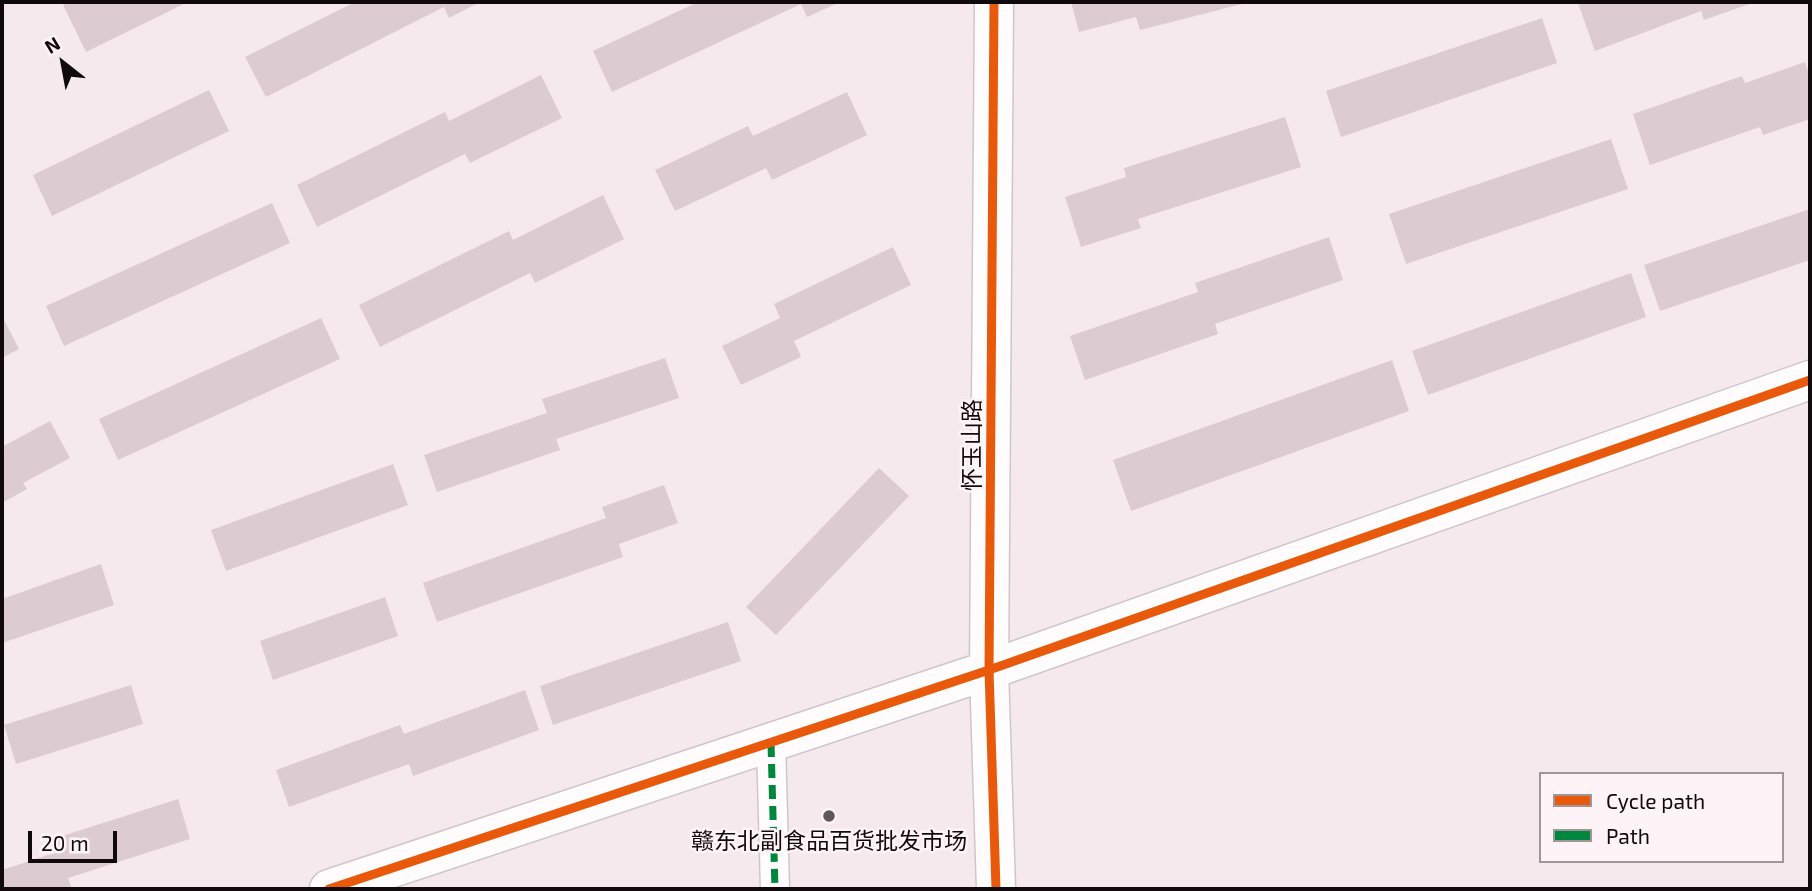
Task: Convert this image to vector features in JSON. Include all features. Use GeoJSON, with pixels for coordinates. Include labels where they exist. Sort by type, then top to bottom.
{"type":"FeatureCollection","features":[{"type":"Feature","properties":{"kind":"street","name":"怀玉山路"},"geometry":{"type":"LineString","coordinates":[[994,2],[989,670],[996,889]]}},
{"type":"Feature","properties":{"kind":"street"},"geometry":{"type":"LineString","coordinates":[[329,889],[989,670],[1810,380]]}},
{"type":"Feature","properties":{"kind":"street"},"geometry":{"type":"LineString","coordinates":[[771,743],[775,889]]}},
{"type":"Feature","properties":{"kind":"building"},"geometry":{"type":"Polygon","coordinates":[[[71,2],[188,2],[86,52],[63,5],[71,2]]]}},
{"type":"Feature","properties":{"kind":"building"},"geometry":{"type":"Polygon","coordinates":[[[355,2],[480,2],[449,18],[444,7],[266,97],[245,57],[355,2]]]}},
{"type":"Feature","properties":{"kind":"building"},"geometry":{"type":"Polygon","coordinates":[[[698,2],[840,2],[807,17],[801,4],[612,92],[593,51],[698,2]]]}},
{"type":"Feature","properties":{"kind":"building"},"geometry":{"type":"Polygon","coordinates":[[[1071,2],[1246,3],[1140,30],[1136,17],[1079,32],[1071,2]]]}},
{"type":"Feature","properties":{"kind":"building"},"geometry":{"type":"Polygon","coordinates":[[[1755,2],[1704,20],[1701,11],[1595,51],[1578,3],[1755,2]]]}},
{"type":"Feature","properties":{"kind":"building"},"geometry":{"type":"Polygon","coordinates":[[[1542,18],[1557,63],[1341,137],[1326,91],[1542,18]]]}},
{"type":"Feature","properties":{"kind":"building"},"geometry":{"type":"Polygon","coordinates":[[[1805,62],[1810,77],[1810,119],[1763,135],[1760,127],[1650,165],[1633,114],[1742,76],[1745,83],[1805,62]]]}},
{"type":"Feature","properties":{"kind":"building"},"geometry":{"type":"Polygon","coordinates":[[[541,75],[562,118],[470,163],[465,154],[317,227],[297,185],[445,112],[449,121],[541,75]]]}},
{"type":"Feature","properties":{"kind":"building"},"geometry":{"type":"Polygon","coordinates":[[[209,90],[229,131],[52,216],[33,175],[209,90]]]}},
{"type":"Feature","properties":{"kind":"building"},"geometry":{"type":"Polygon","coordinates":[[[847,92],[867,135],[772,180],[766,168],[675,211],[655,170],[748,126],[753,136],[847,92]]]}},
{"type":"Feature","properties":{"kind":"building"},"geometry":{"type":"Polygon","coordinates":[[[1285,117],[1301,167],[1138,219],[1141,228],[1081,247],[1065,197],[1126,177],[1124,168],[1285,117]]]}},
{"type":"Feature","properties":{"kind":"building"},"geometry":{"type":"Polygon","coordinates":[[[1611,139],[1628,189],[1406,264],[1389,214],[1611,139]]]}},
{"type":"Feature","properties":{"kind":"building"},"geometry":{"type":"Polygon","coordinates":[[[603,195],[624,239],[535,283],[530,273],[380,347],[359,305],[509,231],[513,240],[603,195]]]}},
{"type":"Feature","properties":{"kind":"building"},"geometry":{"type":"Polygon","coordinates":[[[272,203],[290,243],[64,346],[46,306],[272,203]]]}},
{"type":"Feature","properties":{"kind":"building"},"geometry":{"type":"Polygon","coordinates":[[[1810,209],[1810,260],[1660,311],[1644,265],[1810,209]]]}},
{"type":"Feature","properties":{"kind":"building"},"geometry":{"type":"Polygon","coordinates":[[[1329,237],[1343,280],[1215,324],[1218,334],[1085,380],[1070,336],[1198,292],[1195,283],[1329,237]]]}},
{"type":"Feature","properties":{"kind":"building"},"geometry":{"type":"Polygon","coordinates":[[[893,247],[911,285],[794,341],[801,357],[741,385],[722,346],[780,318],[774,304],[893,247]]]}},
{"type":"Feature","properties":{"kind":"building"},"geometry":{"type":"Polygon","coordinates":[[[1631,273],[1646,317],[1428,395],[1412,351],[1631,273]]]}},
{"type":"Feature","properties":{"kind":"building"},"geometry":{"type":"Polygon","coordinates":[[[2,316],[19,349],[2,358],[2,316]]]}},
{"type":"Feature","properties":{"kind":"building"},"geometry":{"type":"Polygon","coordinates":[[[321,318],[340,359],[118,460],[99,419],[321,318]]]}},
{"type":"Feature","properties":{"kind":"building"},"geometry":{"type":"Polygon","coordinates":[[[665,358],[679,398],[556,439],[560,450],[437,492],[424,455],[547,413],[542,399],[665,358]]]}},
{"type":"Feature","properties":{"kind":"building"},"geometry":{"type":"Polygon","coordinates":[[[1392,360],[1409,411],[1131,511],[1113,460],[1392,360]]]}},
{"type":"Feature","properties":{"kind":"building"},"geometry":{"type":"Polygon","coordinates":[[[50,421],[70,458],[23,483],[27,489],[2,503],[2,455],[5,454],[2,447],[50,421]]]}},
{"type":"Feature","properties":{"kind":"building"},"geometry":{"type":"Polygon","coordinates":[[[393,464],[408,505],[226,571],[211,530],[393,464]]]}},
{"type":"Feature","properties":{"kind":"building"},"geometry":{"type":"Polygon","coordinates":[[[879,468],[909,496],[776,635],[746,607],[879,468]]]}},
{"type":"Feature","properties":{"kind":"building"},"geometry":{"type":"Polygon","coordinates":[[[664,485],[678,523],[619,544],[623,557],[437,622],[423,583],[606,518],[602,507],[664,485]]]}},
{"type":"Feature","properties":{"kind":"building"},"geometry":{"type":"Polygon","coordinates":[[[101,564],[114,605],[2,643],[2,599],[101,564]]]}},
{"type":"Feature","properties":{"kind":"building"},"geometry":{"type":"Polygon","coordinates":[[[385,597],[398,636],[273,680],[260,641],[385,597]]]}},
{"type":"Feature","properties":{"kind":"building"},"geometry":{"type":"Polygon","coordinates":[[[728,622],[741,661],[553,725],[540,686],[728,622]]]}},
{"type":"Feature","properties":{"kind":"building"},"geometry":{"type":"Polygon","coordinates":[[[131,685],[143,724],[16,764],[4,725],[131,685]]]}},
{"type":"Feature","properties":{"kind":"building"},"geometry":{"type":"Polygon","coordinates":[[[525,690],[539,730],[413,776],[409,764],[289,807],[276,770],[400,725],[404,734],[525,690]]]}},
{"type":"Feature","properties":{"kind":"building"},"geometry":{"type":"Polygon","coordinates":[[[178,799],[190,839],[68,878],[72,889],[2,889],[2,870],[57,852],[53,839],[178,799]]]}},
{"type":"Feature","properties":{"kind":"marked path"},"geometry":{"type":"LineString","coordinates":[[771,743],[775,889]]}},
{"type":"Feature","properties":{"kind":"cycle path"},"geometry":{"type":"LineString","coordinates":[[994,2],[989,670],[996,889]]}},
{"type":"Feature","properties":{"kind":"cycle path"},"geometry":{"type":"LineString","coordinates":[[329,889],[989,670],[1810,380]]}},
{"type":"Feature","properties":{"kind":"place","name":"赣东北副食品百货批发市场"},"geometry":{"type":"Point","coordinates":[829,816]}}]}
